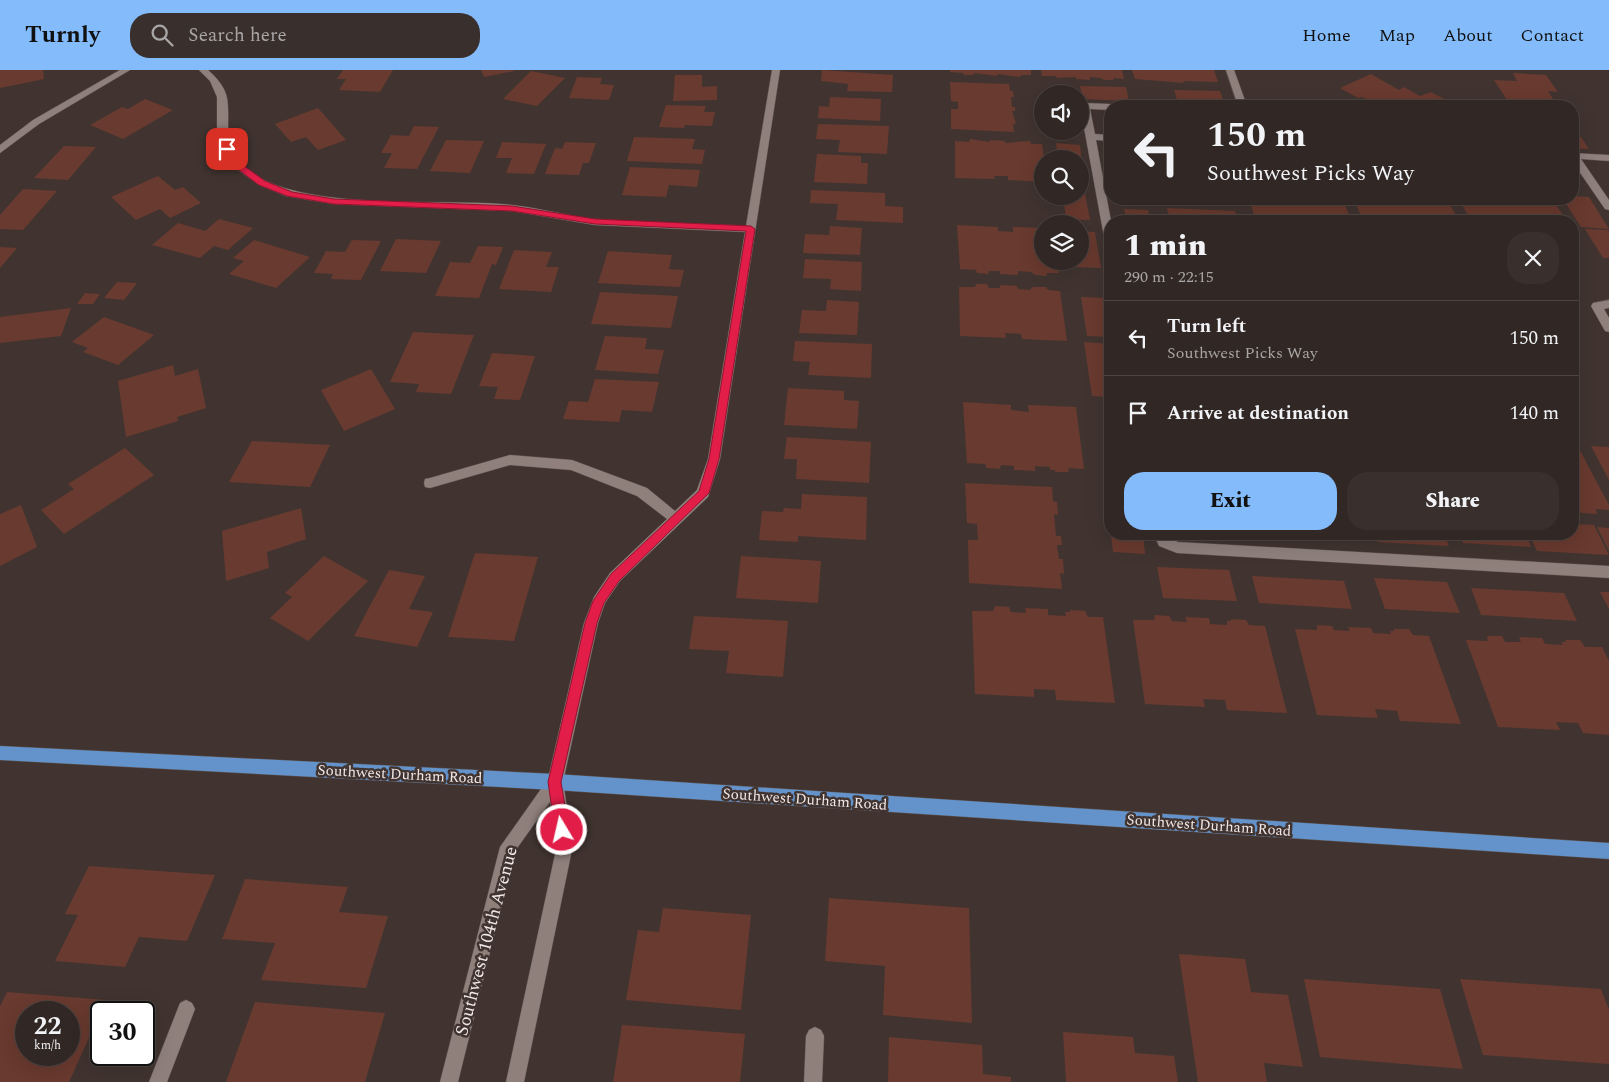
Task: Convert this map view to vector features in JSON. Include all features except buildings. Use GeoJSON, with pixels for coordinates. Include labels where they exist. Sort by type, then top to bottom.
{"type":"FeatureCollection","features":[{"type":"Feature","properties":{"kind":"main road","name":"Southwest Durham Road"},"geometry":{"type":"LineString","coordinates":[[0,753],[555,782],[1609,851]]}},
{"type":"Feature","properties":{"kind":"street"},"geometry":{"type":"LineString","coordinates":[[0,150],[36,122],[126,70]]}},
{"type":"Feature","properties":{"kind":"street"},"geometry":{"type":"LineString","coordinates":[[203,70],[214,80],[222,97],[222,132],[227,149],[237,165],[262,183],[290,194],[334,201],[512,208],[595,222],[751,229]]}},
{"type":"Feature","properties":{"kind":"street","name":"Southwest 104th Avenue"},"geometry":{"type":"LineString","coordinates":[[515,1082],[564,845],[555,782],[591,623],[599,601],[615,577],[703,493],[714,459],[776,70]]}},
{"type":"Feature","properties":{"kind":"street"},"geometry":{"type":"LineString","coordinates":[[1230,70],[1241,100]]}},
{"type":"Feature","properties":{"kind":"street"},"geometry":{"type":"LineString","coordinates":[[1104,107],[1085,106],[1104,185]]}},
{"type":"Feature","properties":{"kind":"street"},"geometry":{"type":"LineString","coordinates":[[1091,137],[1104,138]]}},
{"type":"Feature","properties":{"kind":"street"},"geometry":{"type":"LineString","coordinates":[[1579,156],[1609,158]]}},
{"type":"Feature","properties":{"kind":"street"},"geometry":{"type":"LineString","coordinates":[[1579,163],[1609,207]]}},
{"type":"Feature","properties":{"kind":"street"},"geometry":{"type":"LineString","coordinates":[[1609,304],[1597,306],[1609,328]]}},
{"type":"Feature","properties":{"kind":"street"},"geometry":{"type":"LineString","coordinates":[[430,483],[510,460],[572,465],[642,492],[676,519]]}},
{"type":"Feature","properties":{"kind":"street"},"geometry":{"type":"LineString","coordinates":[[1163,540],[1177,548],[1609,572]]}},
{"type":"Feature","properties":{"kind":"street","name":"Southwest 104th Avenue"},"geometry":{"type":"LineString","coordinates":[[449,1082],[508,847],[555,782]]}},
{"type":"Feature","properties":{"kind":"street"},"geometry":{"type":"LineString","coordinates":[[158,1082],[186,1008]]}},
{"type":"Feature","properties":{"kind":"street"},"geometry":{"type":"LineString","coordinates":[[812,1082],[815,1036]]}},
{"type":"Feature","properties":{"kind":"route"},"geometry":{"type":"LineString","coordinates":[[227,149],[237,165],[262,183],[290,194],[334,201],[512,208],[595,222],[751,229],[714,459],[703,493],[615,577],[599,601],[591,623],[555,782],[562,830]]}}]}
